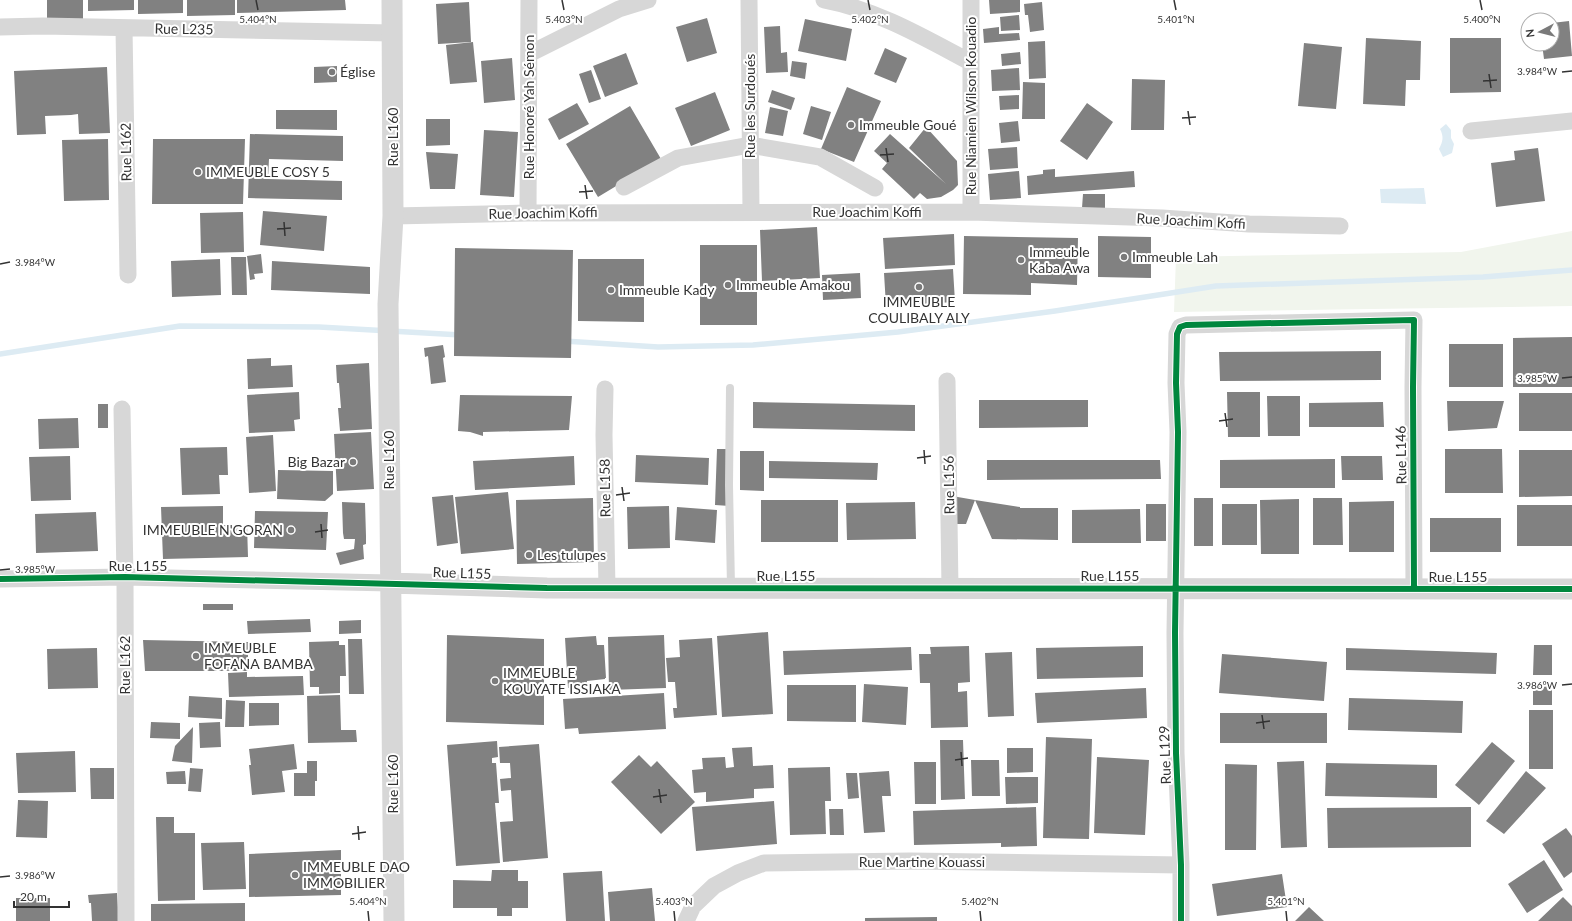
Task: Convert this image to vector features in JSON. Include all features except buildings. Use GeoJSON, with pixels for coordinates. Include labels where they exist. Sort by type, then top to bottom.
{"type":"FeatureCollection","features":[{"type":"Feature","properties":{"kind":"street","name":"Rue L160"},"geometry":{"type":"LineString","coordinates":[[392,0],[393,216],[388,304],[394,921]]}},
{"type":"Feature","properties":{"kind":"street","name":"Rue Honoré Yah Sémon"},"geometry":{"type":"LineString","coordinates":[[528,213],[529,0]]}},
{"type":"Feature","properties":{"kind":"street"},"geometry":{"type":"LineString","coordinates":[[529,54],[619,9],[648,0]]}},
{"type":"Feature","properties":{"kind":"street","name":"Rue les Surdoués"},"geometry":{"type":"LineString","coordinates":[[749,0],[751,212]]}},
{"type":"Feature","properties":{"kind":"street"},"geometry":{"type":"LineString","coordinates":[[824,0],[870,12],[908,29],[970,62]]}},
{"type":"Feature","properties":{"kind":"street","name":"Rue Niamien Wilson Kouadio"},"geometry":{"type":"LineString","coordinates":[[971,0],[971,212]]}},
{"type":"Feature","properties":{"kind":"street","name":"Rue L235"},"geometry":{"type":"LineString","coordinates":[[0,27],[43,26],[392,33]]}},
{"type":"Feature","properties":{"kind":"street","name":"Rue L162"},"geometry":{"type":"LineString","coordinates":[[124,28],[128,275]]}},
{"type":"Feature","properties":{"kind":"street"},"geometry":{"type":"LineString","coordinates":[[1471,131],[1572,121]]}},
{"type":"Feature","properties":{"kind":"street"},"geometry":{"type":"LineString","coordinates":[[624,187],[678,158],[750,145],[820,157],[875,188]]}},
{"type":"Feature","properties":{"kind":"street","name":"Rue Joachim Koffi"},"geometry":{"type":"LineString","coordinates":[[393,216],[528,213],[971,212],[1162,218],[1249,224],[1340,226]]}},
{"type":"Feature","properties":{"kind":"street","name":"Rue L129"},"geometry":{"type":"LineString","coordinates":[[1181,921],[1181,865],[1176,739],[1175,633],[1178,432],[1176,383],[1177,334],[1180,327],[1186,325],[1414,320]]}},
{"type":"Feature","properties":{"kind":"street","name":"Rue L146"},"geometry":{"type":"LineString","coordinates":[[1414,320],[1412,387],[1414,589]]}},
{"type":"Feature","properties":{"kind":"street","name":"Rue L156"},"geometry":{"type":"LineString","coordinates":[[947,381],[950,589]]}},
{"type":"Feature","properties":{"kind":"street","name":"Rue L158"},"geometry":{"type":"LineString","coordinates":[[604,389],[607,588]]}},
{"type":"Feature","properties":{"kind":"street","name":"Rue L162"},"geometry":{"type":"LineString","coordinates":[[122,409],[125,577],[126,921]]}},
{"type":"Feature","properties":{"kind":"street","name":"Rue L155"},"geometry":{"type":"LineString","coordinates":[[0,579],[125,577],[547,588],[1572,589]]}},
{"type":"Feature","properties":{"kind":"street","name":"Rue Martine Kouassi"},"geometry":{"type":"LineString","coordinates":[[686,921],[693,906],[714,886],[738,873],[764,863],[910,861],[1181,865]]}},
{"type":"Feature","properties":{"kind":"lane"},"geometry":{"type":"LineString","coordinates":[[730,388],[729,485],[731,588]]}},
{"type":"Feature","properties":{"kind":"shaded area"},"geometry":{"type":"Polygon","coordinates":[[[1446,124],[1451,130],[1451,138],[1454,144],[1452,153],[1443,157],[1439,149],[1442,139],[1440,129],[1446,124]]]}},
{"type":"Feature","properties":{"kind":"shaded area"},"geometry":{"type":"Polygon","coordinates":[[[1424,188],[1426,204],[1381,203],[1380,189],[1424,188]]]}},
{"type":"Feature","properties":{"kind":"shaded area"},"geometry":{"type":"Polygon","coordinates":[[[1572,231],[1572,306],[1174,312],[1176,257],[1461,252],[1572,231]]]}},
{"type":"Feature","properties":{"kind":"waterway"},"geometry":{"type":"LineString","coordinates":[[564,341],[658,347],[753,345],[898,332],[1055,311],[1216,286],[1483,277],[1572,270]]}},
{"type":"Feature","properties":{"kind":"waterway"},"geometry":{"type":"LineString","coordinates":[[0,354],[180,326],[319,327],[461,335]]}},
{"type":"Feature","properties":{"kind":"cycle path"},"geometry":{"type":"LineString","coordinates":[[1181,921],[1181,865],[1176,753],[1175,633],[1178,432],[1176,383],[1177,334],[1180,327],[1186,325],[1414,320],[1414,589]]}},
{"type":"Feature","properties":{"kind":"cycle path"},"geometry":{"type":"LineString","coordinates":[[0,579],[125,577],[547,588],[1572,589]]}},
{"type":"Feature","properties":{"kind":"place","name":"Église"},"geometry":{"type":"Point","coordinates":[332,72]}},
{"type":"Feature","properties":{"kind":"place","name":"Immeuble Goué"},"geometry":{"type":"Point","coordinates":[851,125]}},
{"type":"Feature","properties":{"kind":"place","name":"IMMEUBLE COSY 5"},"geometry":{"type":"Point","coordinates":[198,172]}},
{"type":"Feature","properties":{"kind":"place","name":"Immeuble Lah"},"geometry":{"type":"Point","coordinates":[1124,257]}},
{"type":"Feature","properties":{"kind":"place","name":"Immeuble Kaba Awa"},"geometry":{"type":"Point","coordinates":[1021,260]}},
{"type":"Feature","properties":{"kind":"place","name":"Immeuble Amakou"},"geometry":{"type":"Point","coordinates":[728,285]}},
{"type":"Feature","properties":{"kind":"place","name":"IMMEUBLE COULIBALY ALY"},"geometry":{"type":"Point","coordinates":[919,287]}},
{"type":"Feature","properties":{"kind":"place","name":"Immeuble Kady"},"geometry":{"type":"Point","coordinates":[611,290]}},
{"type":"Feature","properties":{"kind":"place","name":"Big Bazar"},"geometry":{"type":"Point","coordinates":[353,462]}},
{"type":"Feature","properties":{"kind":"place","name":"IMMEUBLE N'GORAN"},"geometry":{"type":"Point","coordinates":[291,530]}},
{"type":"Feature","properties":{"kind":"place","name":"Les tulupes"},"geometry":{"type":"Point","coordinates":[529,555]}},
{"type":"Feature","properties":{"kind":"place","name":"IMMEUBLE FOFANA BAMBA"},"geometry":{"type":"Point","coordinates":[196,656]}},
{"type":"Feature","properties":{"kind":"place","name":"IMMEUBLE KOUYATE ISSIAKA"},"geometry":{"type":"Point","coordinates":[495,681]}},
{"type":"Feature","properties":{"kind":"place","name":"IMMEUBLE DAO IMMOBILIER"},"geometry":{"type":"Point","coordinates":[295,875]}}]}
